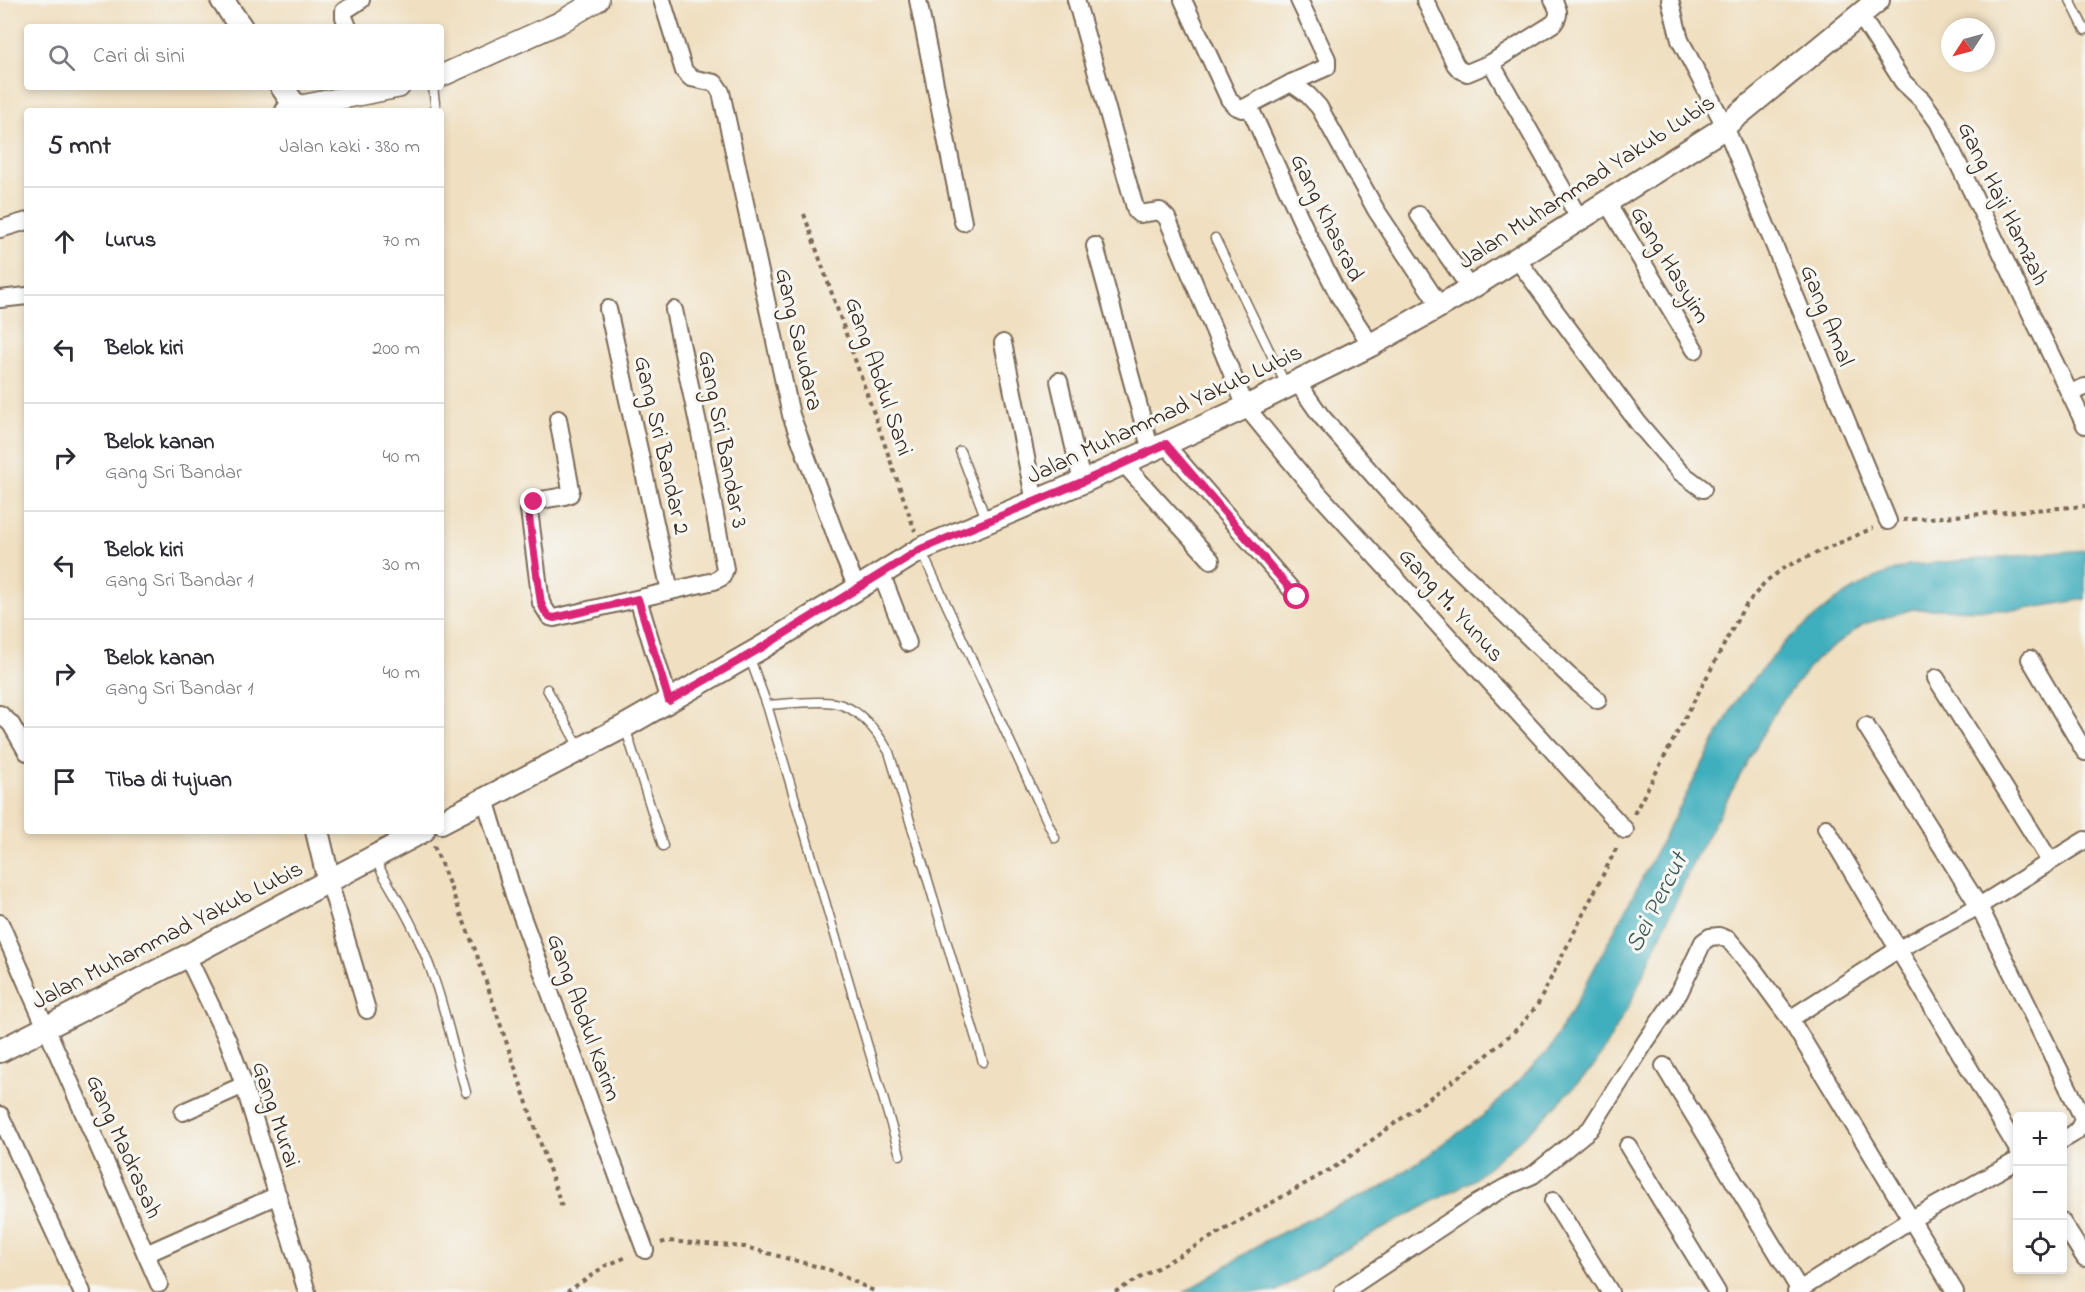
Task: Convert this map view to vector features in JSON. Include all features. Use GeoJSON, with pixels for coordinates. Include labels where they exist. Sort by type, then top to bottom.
{"type":"FeatureCollection","features":[{"type":"Feature","properties":{"kind":"main road"},"geometry":{"type":"LineString","coordinates":[[222,0],[239,24]]}},
{"type":"Feature","properties":{"kind":"main road","name":"Jalan Muhammad Yakub Lubis"},"geometry":{"type":"LineString","coordinates":[[444,815],[484,799],[625,726],[749,655],[921,549],[1124,464],[1246,408],[1371,345],[1440,306],[1725,126],[1878,0]]}},
{"type":"Feature","properties":{"kind":"main road"},"geometry":{"type":"LineString","coordinates":[[283,90],[291,108]]}},
{"type":"Feature","properties":{"kind":"main road"},"geometry":{"type":"LineString","coordinates":[[318,834],[329,881]]}},
{"type":"Feature","properties":{"kind":"main road","name":"Jalan Muhammad Yakub Lubis"},"geometry":{"type":"LineString","coordinates":[[1,1047],[47,1027],[187,956],[417,834]]}},
{"type":"Feature","properties":{"kind":"street"},"geometry":{"type":"LineString","coordinates":[[347,24],[344,11],[361,0]]}},
{"type":"Feature","properties":{"kind":"street"},"geometry":{"type":"LineString","coordinates":[[444,75],[559,23],[598,0]]}},
{"type":"Feature","properties":{"kind":"street","name":"Gang Saudara"},"geometry":{"type":"LineString","coordinates":[[662,0],[684,71],[691,78],[715,83],[721,92],[791,415],[857,588]]}},
{"type":"Feature","properties":{"kind":"street"},"geometry":{"type":"LineString","coordinates":[[918,0],[963,222]]}},
{"type":"Feature","properties":{"kind":"street","name":"Gang M. Yunus"},"geometry":{"type":"LineString","coordinates":[[1076,0],[1136,211],[1139,214],[1160,211],[1167,218],[1246,408],[1314,489],[1625,830]]}},
{"type":"Feature","properties":{"kind":"street"},"geometry":{"type":"LineString","coordinates":[[1183,0],[1229,99],[1235,106],[1242,109],[1327,67],[1327,59],[1299,0]]}},
{"type":"Feature","properties":{"kind":"street"},"geometry":{"type":"LineString","coordinates":[[1425,0],[1455,64],[1467,73],[1491,63],[1554,22],[1559,17],[1559,11],[1553,0]]}},
{"type":"Feature","properties":{"kind":"street","name":"Gang Amal"},"geometry":{"type":"LineString","coordinates":[[1670,0],[1680,40],[1725,126],[1888,522]]}},
{"type":"Feature","properties":{"kind":"street","name":"Gang Haji Hamzah"},"geometry":{"type":"LineString","coordinates":[[1860,15],[1903,82],[1922,100],[1938,122],[2077,390],[2085,425]]}},
{"type":"Feature","properties":{"kind":"street"},"geometry":{"type":"LineString","coordinates":[[1491,63],[1579,218]]}},
{"type":"Feature","properties":{"kind":"street"},"geometry":{"type":"LineString","coordinates":[[1291,83],[1308,95],[1319,107],[1376,210],[1440,306]]}},
{"type":"Feature","properties":{"kind":"street"},"geometry":{"type":"LineString","coordinates":[[296,108],[380,90]]}},
{"type":"Feature","properties":{"kind":"street","name":"Gang Khasrad"},"geometry":{"type":"LineString","coordinates":[[1248,106],[1334,286],[1371,345]]}},
{"type":"Feature","properties":{"kind":"street","name":"Gang Hasyim"},"geometry":{"type":"LineString","coordinates":[[1606,201],[1695,350]]}},
{"type":"Feature","properties":{"kind":"street"},"geometry":{"type":"LineString","coordinates":[[1419,215],[1470,288]]}},
{"type":"Feature","properties":{"kind":"street"},"geometry":{"type":"LineString","coordinates":[[0,229],[24,222]]}},
{"type":"Feature","properties":{"kind":"street"},"geometry":{"type":"LineString","coordinates":[[1095,246],[1137,404],[1159,448],[1297,597]]}},
{"type":"Feature","properties":{"kind":"street"},"geometry":{"type":"LineString","coordinates":[[1516,258],[1639,424],[1680,472],[1703,489]]}},
{"type":"Feature","properties":{"kind":"street"},"geometry":{"type":"LineString","coordinates":[[0,298],[24,296]]}},
{"type":"Feature","properties":{"kind":"street","name":"Gang Sri Bandar 2"},"geometry":{"type":"LineString","coordinates":[[608,309],[670,591]]}},
{"type":"Feature","properties":{"kind":"street","name":"Gang Sri Bandar 3"},"geometry":{"type":"LineString","coordinates":[[670,591],[722,577],[725,568],[674,310]]}},
{"type":"Feature","properties":{"kind":"street"},"geometry":{"type":"LineString","coordinates":[[1003,343],[1035,502]]}},
{"type":"Feature","properties":{"kind":"street"},"geometry":{"type":"LineString","coordinates":[[1059,381],[1082,482]]}},
{"type":"Feature","properties":{"kind":"street"},"geometry":{"type":"LineString","coordinates":[[1292,385],[1444,555],[1568,675],[1598,700]]}},
{"type":"Feature","properties":{"kind":"street"},"geometry":{"type":"LineString","coordinates":[[558,419],[570,495],[534,502],[528,510],[541,603],[546,614],[554,618],[670,591]]}},
{"type":"Feature","properties":{"kind":"street"},"geometry":{"type":"LineString","coordinates":[[1124,464],[1211,560]]}},
{"type":"Feature","properties":{"kind":"street"},"geometry":{"type":"LineString","coordinates":[[881,573],[908,643]]}},
{"type":"Feature","properties":{"kind":"street"},"geometry":{"type":"LineString","coordinates":[[638,599],[669,701]]}},
{"type":"Feature","properties":{"kind":"street"},"geometry":{"type":"LineString","coordinates":[[2030,659],[2085,752]]}},
{"type":"Feature","properties":{"kind":"street"},"geometry":{"type":"LineString","coordinates":[[1936,678],[2050,861]]}},
{"type":"Feature","properties":{"kind":"street"},"geometry":{"type":"LineString","coordinates":[[0,714],[11,724],[24,747]]}},
{"type":"Feature","properties":{"kind":"street"},"geometry":{"type":"LineString","coordinates":[[1866,726],[1979,906],[2083,1118],[2076,1134],[2067,1138]]}},
{"type":"Feature","properties":{"kind":"street","name":"Gang Abdul Karim"},"geometry":{"type":"LineString","coordinates":[[484,799],[514,895],[645,1250]]}},
{"type":"Feature","properties":{"kind":"street"},"geometry":{"type":"LineString","coordinates":[[1826,828],[2013,1142]]}},
{"type":"Feature","properties":{"kind":"street"},"geometry":{"type":"LineString","coordinates":[[1790,1019],[1897,950],[1979,906],[2085,840]]}},
{"type":"Feature","properties":{"kind":"street"},"geometry":{"type":"LineString","coordinates":[[329,881],[367,1010]]}},
{"type":"Feature","properties":{"kind":"street","name":"Gang Madrasah"},"geometry":{"type":"LineString","coordinates":[[0,923],[159,1284]]}},
{"type":"Feature","properties":{"kind":"street"},"geometry":{"type":"LineString","coordinates":[[1343,1292],[1476,1204],[1533,1175],[1590,1129],[1679,993],[1703,942],[1710,937],[1719,936],[1729,940],[1790,1019],[1955,1292]]}},
{"type":"Feature","properties":{"kind":"street","name":"Gang Murai"},"geometry":{"type":"LineString","coordinates":[[187,956],[228,1041],[244,1085],[307,1292]]}},
{"type":"Feature","properties":{"kind":"street"},"geometry":{"type":"LineString","coordinates":[[1664,1066],[1799,1291],[1910,1220],[2013,1163]]}},
{"type":"Feature","properties":{"kind":"street"},"geometry":{"type":"LineString","coordinates":[[183,1112],[244,1085]]}},
{"type":"Feature","properties":{"kind":"street"},"geometry":{"type":"LineString","coordinates":[[0,1115],[82,1292]]}},
{"type":"Feature","properties":{"kind":"street"},"geometry":{"type":"LineString","coordinates":[[1628,1146],[1717,1292]]}},
{"type":"Feature","properties":{"kind":"street"},"geometry":{"type":"LineString","coordinates":[[146,1254],[278,1195]]}},
{"type":"Feature","properties":{"kind":"street"},"geometry":{"type":"LineString","coordinates":[[1553,1201],[1610,1292]]}},
{"type":"Feature","properties":{"kind":"street"},"geometry":{"type":"LineString","coordinates":[[2067,1230],[2085,1258]]}},
{"type":"Feature","properties":{"kind":"lane"},"geometry":{"type":"LineString","coordinates":[[2070,0],[2085,30]]}},
{"type":"Feature","properties":{"kind":"lane"},"geometry":{"type":"LineString","coordinates":[[433,90],[436,108]]}},
{"type":"Feature","properties":{"kind":"lane"},"geometry":{"type":"LineString","coordinates":[[1215,238],[1292,385]]}},
{"type":"Feature","properties":{"kind":"lane"},"geometry":{"type":"LineString","coordinates":[[960,451],[987,522]]}},
{"type":"Feature","properties":{"kind":"lane"},"geometry":{"type":"LineString","coordinates":[[921,549],[1055,838]]}},
{"type":"Feature","properties":{"kind":"lane"},"geometry":{"type":"LineString","coordinates":[[749,655],[767,705],[900,1155]]}},
{"type":"Feature","properties":{"kind":"lane"},"geometry":{"type":"LineString","coordinates":[[547,690],[580,749]]}},
{"type":"Feature","properties":{"kind":"lane"},"geometry":{"type":"LineString","coordinates":[[767,705],[834,703],[857,713],[877,731],[889,752],[983,1062]]}},
{"type":"Feature","properties":{"kind":"lane"},"geometry":{"type":"LineString","coordinates":[[625,726],[663,846]]}},
{"type":"Feature","properties":{"kind":"lane"},"geometry":{"type":"LineString","coordinates":[[374,857],[413,927],[432,973],[466,1092]]}},
{"type":"Feature","properties":{"kind":"path","name":"Gang Abdul Sani"},"geometry":{"type":"LineString","coordinates":[[804,214],[921,549]]}},
{"type":"Feature","properties":{"kind":"path"},"geometry":{"type":"LineString","coordinates":[[1115,1292],[1338,1166],[1484,1058],[1519,1027],[1537,1006],[1625,830],[1743,609],[1765,582],[1785,567],[1888,522],[2085,506]]}},
{"type":"Feature","properties":{"kind":"path"},"geometry":{"type":"LineString","coordinates":[[436,852],[476,952],[562,1207]]}},
{"type":"Feature","properties":{"kind":"path"},"geometry":{"type":"LineString","coordinates":[[567,1292],[605,1266],[667,1241],[745,1247],[830,1270],[876,1292]]}},
{"type":"Feature","properties":{"kind":"water","name":"Sei Percut"},"geometry":{"type":"Polygon","coordinates":[[[2085,550],[2085,599],[2020,610],[1913,609],[1864,624],[1816,659],[1777,708],[1693,862],[1632,1000],[1595,1065],[1540,1122],[1473,1180],[1336,1254],[1275,1292],[1185,1292],[1265,1241],[1381,1188],[1488,1112],[1549,1050],[1737,699],[1785,642],[1837,599],[1874,578],[1909,565],[2085,550]]]}},
{"type":"Feature","properties":{"kind":"route"},"geometry":{"type":"LineString","coordinates":[[534,502],[528,510],[541,603],[546,614],[554,618],[638,599],[669,701],[761,648],[921,549],[1082,482],[1166,444],[1297,597]]}}]}
